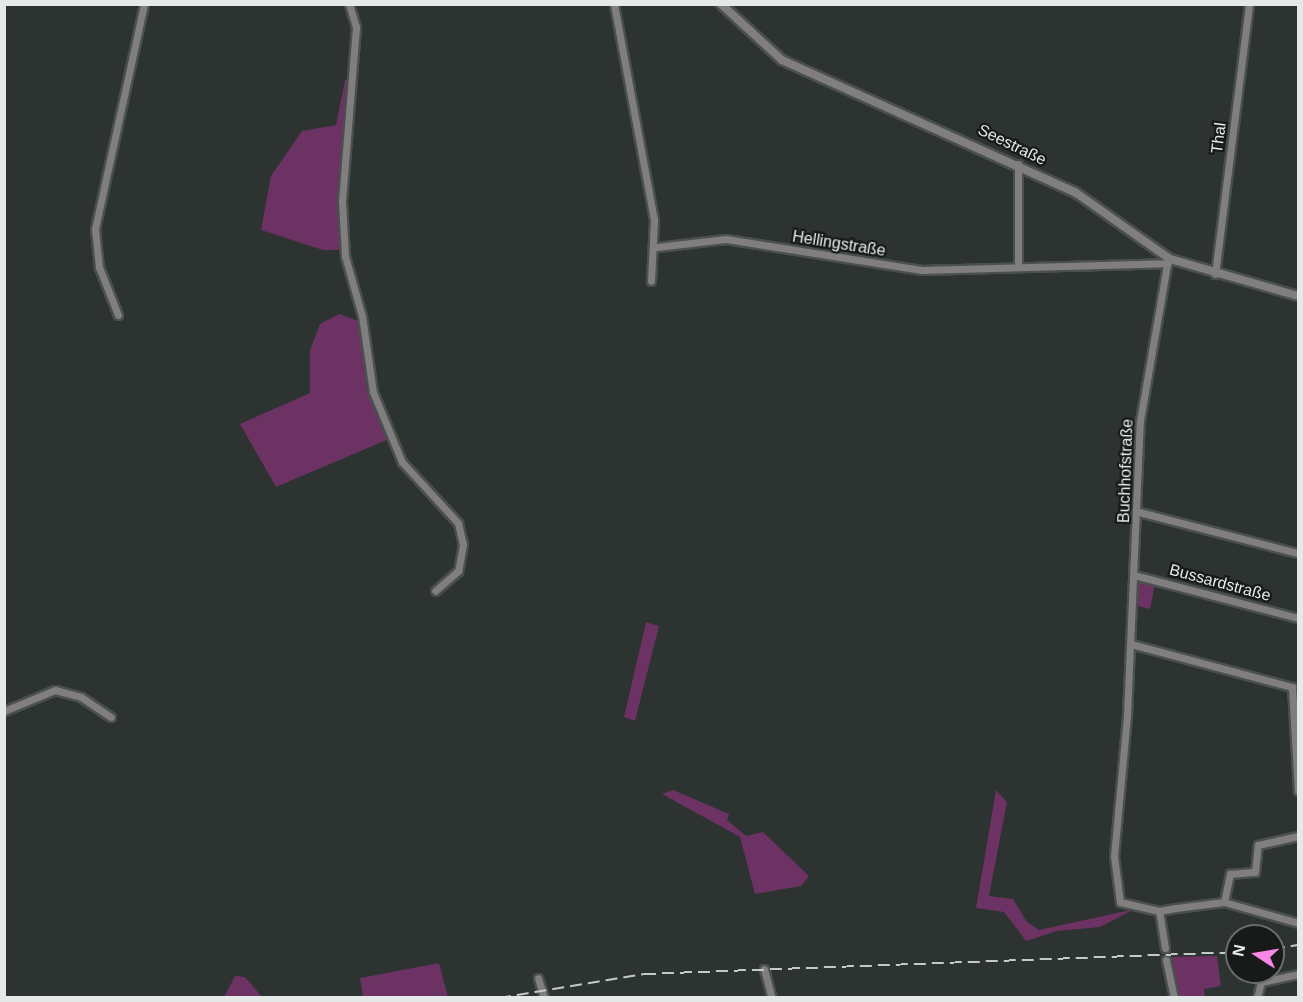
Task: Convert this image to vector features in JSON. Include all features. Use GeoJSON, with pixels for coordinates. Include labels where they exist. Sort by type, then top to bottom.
{"type":"FeatureCollection","features":[{"type":"Feature","properties":{"kind":"street"},"geometry":{"type":"LineString","coordinates":[[118,315],[99,267],[95,229],[144,4]]}},
{"type":"Feature","properties":{"kind":"street"},"geometry":{"type":"LineString","coordinates":[[349,4],[356,27],[342,201],[345,256],[362,316],[373,392],[402,462],[458,524],[464,558],[458,572],[435,591]]}},
{"type":"Feature","properties":{"kind":"street"},"geometry":{"type":"LineString","coordinates":[[614,4],[657,247],[651,281]]}},
{"type":"Feature","properties":{"kind":"street","name":"Seestraße"},"geometry":{"type":"LineString","coordinates":[[721,4],[782,60],[1018,165],[1094,204],[1169,262],[1299,296]]}},
{"type":"Feature","properties":{"kind":"street","name":"Thal"},"geometry":{"type":"LineString","coordinates":[[1215,274],[1249,4]]}},
{"type":"Feature","properties":{"kind":"street"},"geometry":{"type":"LineString","coordinates":[[1018,165],[1018,265]]}},
{"type":"Feature","properties":{"kind":"street","name":"Hellingstraße"},"geometry":{"type":"LineString","coordinates":[[657,247],[726,239],[922,270],[1018,265],[1169,262]]}},
{"type":"Feature","properties":{"kind":"street","name":"Buchhofstraße"},"geometry":{"type":"LineString","coordinates":[[1169,262],[1140,421],[1139,512],[1131,644],[1116,804],[1116,880],[1123,904],[1159,911],[1224,902],[1299,923]]}},
{"type":"Feature","properties":{"kind":"street"},"geometry":{"type":"LineString","coordinates":[[1139,512],[1299,553]]}},
{"type":"Feature","properties":{"kind":"street","name":"Bussardstraße"},"geometry":{"type":"LineString","coordinates":[[1134,575],[1299,618]]}},
{"type":"Feature","properties":{"kind":"street"},"geometry":{"type":"LineString","coordinates":[[1131,644],[1292,687],[1299,791]]}},
{"type":"Feature","properties":{"kind":"street"},"geometry":{"type":"LineString","coordinates":[[4,711],[55,690],[81,697],[111,717]]}},
{"type":"Feature","properties":{"kind":"street"},"geometry":{"type":"LineString","coordinates":[[1224,902],[1230,874],[1255,872],[1258,845],[1299,836]]}},
{"type":"Feature","properties":{"kind":"street"},"geometry":{"type":"LineString","coordinates":[[1159,911],[1165,948]]}},
{"type":"Feature","properties":{"kind":"street"},"geometry":{"type":"LineString","coordinates":[[1166,960],[1174,998]]}},
{"type":"Feature","properties":{"kind":"street"},"geometry":{"type":"LineString","coordinates":[[764,969],[772,998]]}},
{"type":"Feature","properties":{"kind":"street"},"geometry":{"type":"LineString","coordinates":[[1257,998],[1261,982],[1299,974]]}},
{"type":"Feature","properties":{"kind":"street"},"geometry":{"type":"LineString","coordinates":[[538,978],[544,998]]}},
{"type":"Feature","properties":{"kind":"shaded area"},"geometry":{"type":"Polygon","coordinates":[[[345,80],[351,80],[339,205],[340,250],[323,250],[261,230],[271,176],[302,131],[336,125],[345,80]]]}},
{"type":"Feature","properties":{"kind":"shaded area"},"geometry":{"type":"Polygon","coordinates":[[[339,314],[361,322],[367,392],[389,439],[276,487],[240,424],[310,393],[310,350],[320,324],[339,314]]]}},
{"type":"Feature","properties":{"kind":"shaded area"},"geometry":{"type":"Polygon","coordinates":[[[1135,582],[1155,584],[1150,609],[1134,605],[1135,582]]]}},
{"type":"Feature","properties":{"kind":"shaded area"},"geometry":{"type":"Polygon","coordinates":[[[646,622],[659,626],[635,721],[624,717],[646,622]]]}},
{"type":"Feature","properties":{"kind":"shaded area"},"geometry":{"type":"Polygon","coordinates":[[[673,790],[729,814],[727,820],[746,836],[763,832],[809,876],[801,886],[755,894],[740,837],[662,794],[673,790]]]}},
{"type":"Feature","properties":{"kind":"shaded area"},"geometry":{"type":"Polygon","coordinates":[[[996,790],[1007,802],[989,896],[1013,899],[1027,922],[1039,930],[1135,909],[1100,927],[1057,931],[1026,941],[1004,912],[976,908],[996,790]]]}},
{"type":"Feature","properties":{"kind":"shaded area"},"geometry":{"type":"Polygon","coordinates":[[[1217,956],[1221,986],[1204,989],[1205,997],[1171,997],[1163,957],[1217,956]]]}},
{"type":"Feature","properties":{"kind":"shaded area"},"geometry":{"type":"Polygon","coordinates":[[[439,963],[448,997],[363,997],[360,978],[439,963]]]}},
{"type":"Feature","properties":{"kind":"shaded area"},"geometry":{"type":"Polygon","coordinates":[[[235,976],[245,977],[262,997],[224,997],[235,976]]]}},
{"type":"Feature","properties":{"kind":"railway"},"geometry":{"type":"LineString","coordinates":[[1285,947],[1298,945]]}},
{"type":"Feature","properties":{"kind":"railway"},"geometry":{"type":"LineString","coordinates":[[499,998],[644,974],[1225,952]]}}]}
